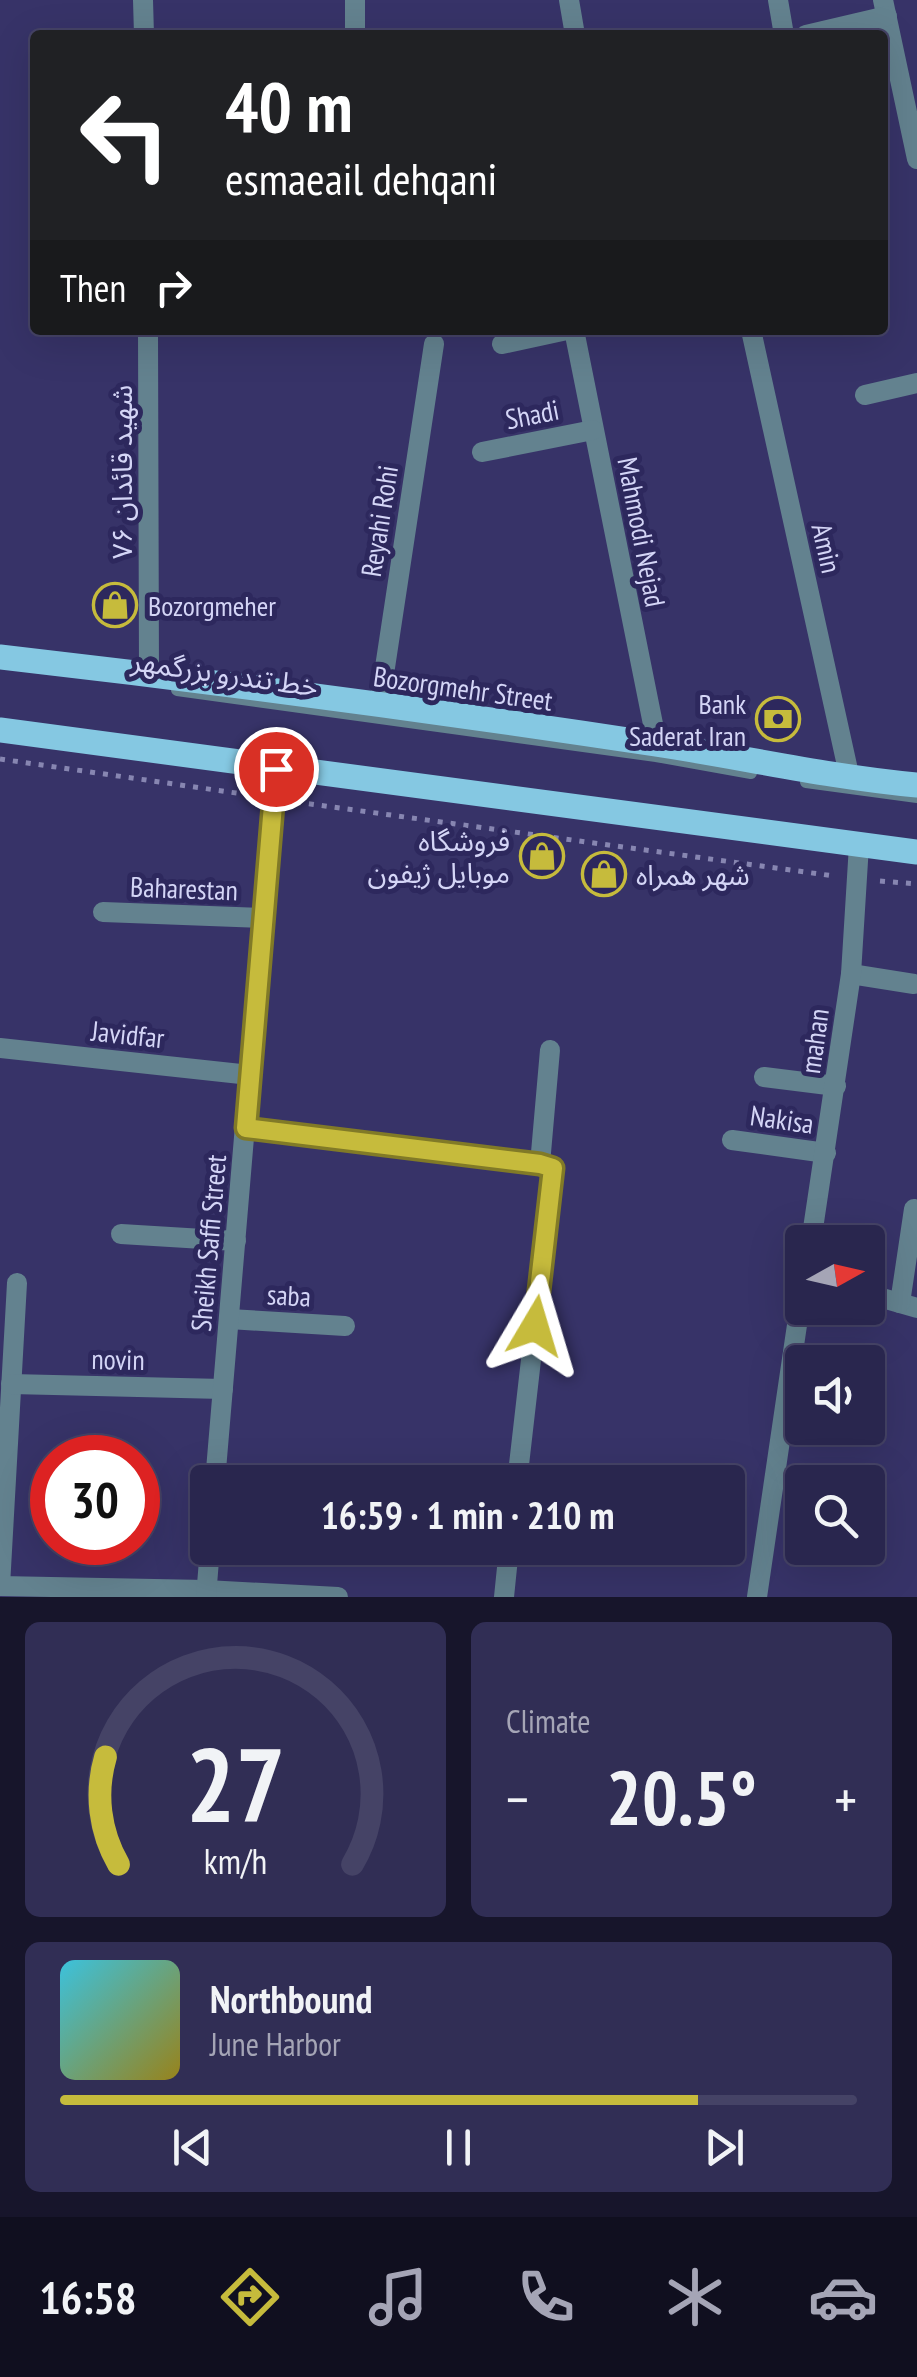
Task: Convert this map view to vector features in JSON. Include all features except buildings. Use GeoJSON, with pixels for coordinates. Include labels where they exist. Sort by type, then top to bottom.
{"type":"FeatureCollection","features":[{"type":"Feature","properties":{"kind":"main road","name":"Bozorgmehr Street"},"geometry":{"type":"LineString","coordinates":[[0,658],[150,674],[657,744],[850,779],[917,785]]}},
{"type":"Feature","properties":{"kind":"main road"},"geometry":{"type":"LineString","coordinates":[[0,730],[917,852]]}},
{"type":"Feature","properties":{"kind":"street"},"geometry":{"type":"LineString","coordinates":[[143,0],[144,30]]}},
{"type":"Feature","properties":{"kind":"street"},"geometry":{"type":"LineString","coordinates":[[355,0],[356,30]]}},
{"type":"Feature","properties":{"kind":"street"},"geometry":{"type":"LineString","coordinates":[[569,0],[574,30]]}},
{"type":"Feature","properties":{"kind":"street"},"geometry":{"type":"LineString","coordinates":[[778,0],[783,30]]}},
{"type":"Feature","properties":{"kind":"street"},"geometry":{"type":"LineString","coordinates":[[821,30],[885,8],[917,160]]}},
{"type":"Feature","properties":{"kind":"street","name":"شهید قائدان ۷۶"},"geometry":{"type":"LineString","coordinates":[[148,335],[150,674]]}},
{"type":"Feature","properties":{"kind":"street"},"geometry":{"type":"LineString","coordinates":[[502,344],[546,335]]}},
{"type":"Feature","properties":{"kind":"street","name":"Mahmodi Nejad"},"geometry":{"type":"LineString","coordinates":[[571,335],[657,744]]}},
{"type":"Feature","properties":{"kind":"street","name":"Amin"},"geometry":{"type":"LineString","coordinates":[[751,335],[850,779]]}},
{"type":"Feature","properties":{"kind":"street","name":"Reyahi Rohi"},"geometry":{"type":"LineString","coordinates":[[379,707],[434,344]]}},
{"type":"Feature","properties":{"kind":"street"},"geometry":{"type":"LineString","coordinates":[[865,395],[917,383]]}},
{"type":"Feature","properties":{"kind":"street","name":"Shadi"},"geometry":{"type":"LineString","coordinates":[[482,452],[594,430]]}},
{"type":"Feature","properties":{"kind":"street","name":"Sheikh Saffi Street"},"geometry":{"type":"LineString","coordinates":[[217,1465],[276,769]]}},
{"type":"Feature","properties":{"kind":"street","name":"mahan"},"geometry":{"type":"LineString","coordinates":[[814,1225],[851,974],[859,845]]}},
{"type":"Feature","properties":{"kind":"street","name":"Baharestan"},"geometry":{"type":"LineString","coordinates":[[103,912],[263,918]]}},
{"type":"Feature","properties":{"kind":"street"},"geometry":{"type":"LineString","coordinates":[[851,974],[914,984]]}},
{"type":"Feature","properties":{"kind":"street","name":"Javidfar"},"geometry":{"type":"LineString","coordinates":[[0,1048],[250,1075]]}},
{"type":"Feature","properties":{"kind":"street"},"geometry":{"type":"LineString","coordinates":[[540,1164],[550,1050]]}},
{"type":"Feature","properties":{"kind":"street"},"geometry":{"type":"LineString","coordinates":[[764,1077],[836,1086]]}},
{"type":"Feature","properties":{"kind":"street"},"geometry":{"type":"LineString","coordinates":[[246,1128],[553,1168],[519,1465]]}},
{"type":"Feature","properties":{"kind":"street","name":"Nakisa"},"geometry":{"type":"LineString","coordinates":[[732,1140],[826,1153]]}},
{"type":"Feature","properties":{"kind":"street"},"geometry":{"type":"LineString","coordinates":[[908,1305],[914,1209]]}},
{"type":"Feature","properties":{"kind":"street"},"geometry":{"type":"LineString","coordinates":[[121,1234],[236,1241]]}},
{"type":"Feature","properties":{"kind":"street"},"geometry":{"type":"LineString","coordinates":[[16,1283],[0,1586],[338,1597]]}},
{"type":"Feature","properties":{"kind":"street","name":"saba"},"geometry":{"type":"LineString","coordinates":[[229,1319],[345,1326]]}},
{"type":"Feature","properties":{"kind":"street"},"geometry":{"type":"LineString","coordinates":[[757,1597],[797,1325]]}},
{"type":"Feature","properties":{"kind":"street","name":"novin"},"geometry":{"type":"LineString","coordinates":[[11,1384],[224,1388]]}},
{"type":"Feature","properties":{"kind":"street"},"geometry":{"type":"LineString","coordinates":[[206,1593],[208,1565]]}},
{"type":"Feature","properties":{"kind":"street"},"geometry":{"type":"LineString","coordinates":[[504,1597],[508,1565]]}},
{"type":"Feature","properties":{"kind":"lane","name":"خط تندرو بزرگمهر"},"geometry":{"type":"LineString","coordinates":[[0,670],[147,686],[656,756],[848,790],[917,797]]}},
{"type":"Feature","properties":{"kind":"path"},"geometry":{"type":"LineString","coordinates":[[0,759],[857,879],[917,884]]}},
{"type":"Feature","properties":{"kind":"place","name":"Bozorgmeher"},"geometry":{"type":"Point","coordinates":[115,605]}},
{"type":"Feature","properties":{"kind":"place","name":"Bank Saderat Iran"},"geometry":{"type":"Point","coordinates":[778,719]}},
{"type":"Feature","properties":{"kind":"place","name":"فروشگاه موبایل ژیفون"},"geometry":{"type":"Point","coordinates":[542,856]}},
{"type":"Feature","properties":{"kind":"place","name":"شهر همراه"},"geometry":{"type":"Point","coordinates":[604,874]}},
{"type":"Feature","properties":{"kind":"route"},"geometry":{"type":"LineString","coordinates":[[276,769],[246,1128],[553,1168],[535,1326]]}}]}
